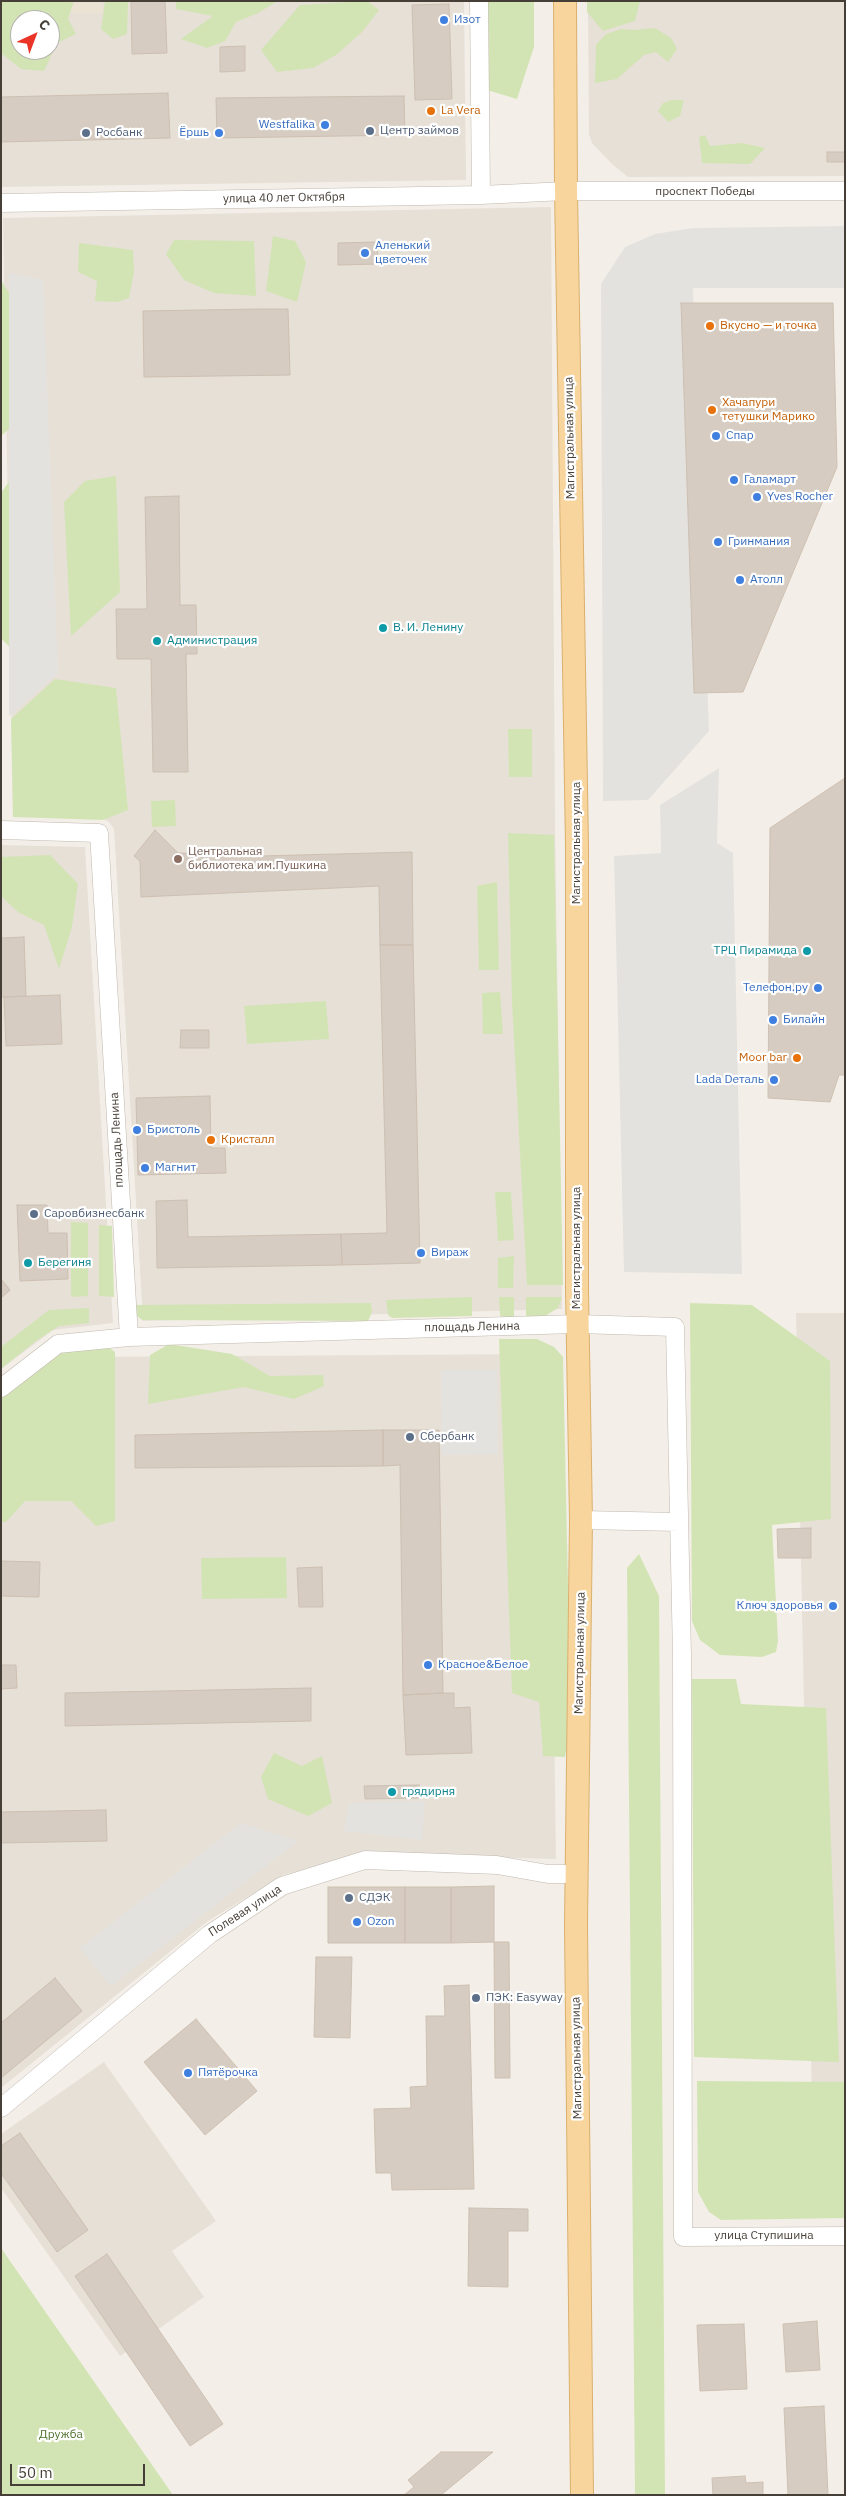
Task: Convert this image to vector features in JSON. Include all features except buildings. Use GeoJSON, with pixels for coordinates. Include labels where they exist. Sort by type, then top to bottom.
{"type":"FeatureCollection","features":[{"type":"Feature","properties":{"kind":"main road","name":"Магистральная улица"},"geometry":{"type":"LineString","coordinates":[[565,1],[566,191],[577,846],[577,1324],[581,1520],[577,1874],[582,2495]]}},
{"type":"Feature","properties":{"kind":"street"},"geometry":{"type":"LineString","coordinates":[[479,1],[481,195]]}},
{"type":"Feature","properties":{"kind":"street","name":"улица 40 лет Октября"},"geometry":{"type":"LineString","coordinates":[[1,202],[481,195],[566,191]]}},
{"type":"Feature","properties":{"kind":"street","name":"проспект Победы"},"geometry":{"type":"LineString","coordinates":[[566,191],[845,191]]}},
{"type":"Feature","properties":{"kind":"street","name":"площадь Ленина"},"geometry":{"type":"LineString","coordinates":[[1,830],[99,833],[129,1337],[577,1324],[675,1327],[679,1522]]}},
{"type":"Feature","properties":{"kind":"street"},"geometry":{"type":"LineString","coordinates":[[1,1388],[58,1344],[129,1337]]}},
{"type":"Feature","properties":{"kind":"street"},"geometry":{"type":"LineString","coordinates":[[581,1520],[679,1522]]}},
{"type":"Feature","properties":{"kind":"street","name":"улица Ступишина"},"geometry":{"type":"LineString","coordinates":[[679,1522],[682,1665],[683,2237],[845,2236]]}},
{"type":"Feature","properties":{"kind":"street","name":"Полевая улица"},"geometry":{"type":"LineString","coordinates":[[1,2108],[210,1934],[282,1886],[365,1860],[498,1865],[548,1874],[577,1874]]}},
{"type":"Feature","properties":{"kind":"shaded area"},"geometry":{"type":"Polygon","coordinates":[[[1,1],[464,1],[466,180],[1,187],[1,1]]]}},
{"type":"Feature","properties":{"kind":"shaded area"},"geometry":{"type":"Polygon","coordinates":[[[1,1],[103,1],[103,13],[60,13],[60,10],[10,10],[10,13],[1,13],[1,1]]]}},
{"type":"Feature","properties":{"kind":"shaded area"},"geometry":{"type":"Polygon","coordinates":[[[588,1],[845,1],[845,176],[628,177],[612,164],[592,143],[589,134],[588,1]]]}},
{"type":"Feature","properties":{"kind":"shaded area"},"geometry":{"type":"Polygon","coordinates":[[[551,207],[555,825],[562,1309],[143,1321],[114,829],[109,822],[102,818],[13,816],[3,218],[551,207]]]}},
{"type":"Feature","properties":{"kind":"shaded area"},"geometry":{"type":"Polygon","coordinates":[[[845,226],[845,288],[693,288],[709,731],[648,800],[603,801],[601,284],[625,247],[655,234],[693,228],[845,226]]]}},
{"type":"Feature","properties":{"kind":"shaded area"},"geometry":{"type":"Polygon","coordinates":[[[9,273],[43,280],[58,673],[9,716],[9,273]]]}},
{"type":"Feature","properties":{"kind":"shaded area"},"geometry":{"type":"Polygon","coordinates":[[[719,768],[717,843],[733,853],[742,1274],[624,1272],[614,856],[661,853],[660,805],[719,768]]]}},
{"type":"Feature","properties":{"kind":"shaded area"},"geometry":{"type":"Polygon","coordinates":[[[1,845],[85,847],[113,1323],[53,1330],[1,1369],[1,845]]]}},
{"type":"Feature","properties":{"kind":"shaded area"},"geometry":{"type":"Polygon","coordinates":[[[796,1313],[845,1313],[845,2204],[814,2204],[796,1313]]]}},
{"type":"Feature","properties":{"kind":"shaded area"},"geometry":{"type":"Polygon","coordinates":[[[549,1354],[556,1859],[361,1854],[283,1875],[208,1921],[1,2088],[1,1405],[63,1357],[549,1354]]]}},
{"type":"Feature","properties":{"kind":"shaded area"},"geometry":{"type":"Polygon","coordinates":[[[441,1370],[497,1370],[498,1454],[442,1455],[441,1370]]]}},
{"type":"Feature","properties":{"kind":"shaded area"},"geometry":{"type":"Polygon","coordinates":[[[425,1801],[422,1840],[344,1831],[349,1803],[425,1801]]]}},
{"type":"Feature","properties":{"kind":"shaded area"},"geometry":{"type":"Polygon","coordinates":[[[241,1823],[298,1841],[111,1986],[80,1948],[241,1823]]]}},
{"type":"Feature","properties":{"kind":"shaded area"},"geometry":{"type":"Polygon","coordinates":[[[104,2062],[216,2221],[172,2251],[204,2297],[120,2356],[1,2188],[1,2134],[104,2062]]]}},
{"type":"Feature","properties":{"kind":"green space"},"geometry":{"type":"Polygon","coordinates":[[[1,1],[74,1],[68,19],[76,34],[60,42],[60,10],[10,10],[10,60],[49,60],[44,71],[21,69],[1,53],[1,1]]]}},
{"type":"Feature","properties":{"kind":"green space"},"geometry":{"type":"Polygon","coordinates":[[[105,1],[128,1],[127,34],[113,39],[101,29],[105,1]]]}},
{"type":"Feature","properties":{"kind":"green space"},"geometry":{"type":"Polygon","coordinates":[[[176,1],[276,2],[258,13],[236,22],[225,41],[207,48],[181,39],[213,16],[176,9],[176,1]]]}},
{"type":"Feature","properties":{"kind":"green space"},"geometry":{"type":"Polygon","coordinates":[[[367,1],[379,10],[362,32],[336,55],[313,68],[277,72],[261,50],[300,5],[367,1]]]}},
{"type":"Feature","properties":{"kind":"green space"},"geometry":{"type":"Polygon","coordinates":[[[486,1],[534,1],[534,47],[517,99],[487,90],[486,1]]]}},
{"type":"Feature","properties":{"kind":"green space"},"geometry":{"type":"Polygon","coordinates":[[[587,1],[640,1],[635,21],[603,31],[587,12],[587,1]]]}},
{"type":"Feature","properties":{"kind":"green space"},"geometry":{"type":"Polygon","coordinates":[[[655,28],[671,38],[677,49],[668,62],[656,52],[644,55],[617,79],[595,83],[596,45],[606,34],[621,29],[655,28]]]}},
{"type":"Feature","properties":{"kind":"green space"},"geometry":{"type":"Polygon","coordinates":[[[672,100],[684,100],[680,116],[668,122],[658,111],[663,103],[672,100]]]}},
{"type":"Feature","properties":{"kind":"green space"},"geometry":{"type":"Polygon","coordinates":[[[705,135],[710,146],[742,143],[765,148],[750,164],[702,163],[699,137],[705,135]]]}},
{"type":"Feature","properties":{"kind":"green space"},"geometry":{"type":"Polygon","coordinates":[[[273,236],[295,241],[306,262],[297,302],[266,291],[273,236]]]}},
{"type":"Feature","properties":{"kind":"green space"},"geometry":{"type":"Polygon","coordinates":[[[174,240],[254,241],[256,296],[214,293],[184,280],[166,254],[174,240]]]}},
{"type":"Feature","properties":{"kind":"green space"},"geometry":{"type":"Polygon","coordinates":[[[79,243],[133,250],[134,272],[129,298],[117,302],[95,301],[97,281],[78,272],[79,243]]]}},
{"type":"Feature","properties":{"kind":"green space"},"geometry":{"type":"Polygon","coordinates":[[[1,280],[9,293],[9,429],[1,436],[1,280]]]}},
{"type":"Feature","properties":{"kind":"green space"},"geometry":{"type":"Polygon","coordinates":[[[116,476],[120,592],[71,636],[64,502],[85,481],[116,476]]]}},
{"type":"Feature","properties":{"kind":"green space"},"geometry":{"type":"Polygon","coordinates":[[[10,480],[14,652],[2,639],[1,611],[1,493],[10,480]]]}},
{"type":"Feature","properties":{"kind":"green space"},"geometry":{"type":"Polygon","coordinates":[[[55,679],[116,688],[128,810],[103,820],[13,817],[11,719],[55,679]]]}},
{"type":"Feature","properties":{"kind":"green space"},"geometry":{"type":"Polygon","coordinates":[[[508,729],[532,729],[532,777],[509,777],[508,729]]]}},
{"type":"Feature","properties":{"kind":"green space"},"geometry":{"type":"Polygon","coordinates":[[[175,800],[176,826],[152,827],[151,801],[175,800]]]}},
{"type":"Feature","properties":{"kind":"green space"},"geometry":{"type":"Polygon","coordinates":[[[508,833],[554,835],[563,1285],[527,1285],[512,1002],[508,833]]]}},
{"type":"Feature","properties":{"kind":"green space"},"geometry":{"type":"Polygon","coordinates":[[[50,855],[78,884],[72,927],[59,969],[44,925],[18,912],[1,896],[1,857],[50,855]]]}},
{"type":"Feature","properties":{"kind":"green space"},"geometry":{"type":"Polygon","coordinates":[[[497,882],[499,970],[479,970],[477,886],[497,882]]]}},
{"type":"Feature","properties":{"kind":"green space"},"geometry":{"type":"Polygon","coordinates":[[[500,992],[503,1034],[483,1034],[482,993],[500,992]]]}},
{"type":"Feature","properties":{"kind":"green space"},"geometry":{"type":"Polygon","coordinates":[[[326,1001],[329,1039],[247,1044],[244,1006],[326,1001]]]}},
{"type":"Feature","properties":{"kind":"green space"},"geometry":{"type":"Polygon","coordinates":[[[495,1192],[511,1192],[514,1240],[498,1241],[495,1192]]]}},
{"type":"Feature","properties":{"kind":"green space"},"geometry":{"type":"Polygon","coordinates":[[[71,1222],[88,1223],[88,1296],[71,1297],[71,1222]]]}},
{"type":"Feature","properties":{"kind":"green space"},"geometry":{"type":"Polygon","coordinates":[[[99,1225],[112,1226],[114,1297],[99,1296],[99,1225]]]}},
{"type":"Feature","properties":{"kind":"green space"},"geometry":{"type":"Polygon","coordinates":[[[514,1256],[513,1288],[498,1288],[498,1258],[514,1256]]]}},
{"type":"Feature","properties":{"kind":"green space"},"geometry":{"type":"Polygon","coordinates":[[[472,1297],[472,1316],[392,1318],[388,1315],[386,1300],[472,1297]]]}},
{"type":"Feature","properties":{"kind":"green space"},"geometry":{"type":"Polygon","coordinates":[[[499,1297],[514,1297],[514,1318],[500,1316],[499,1297]]]}},
{"type":"Feature","properties":{"kind":"green space"},"geometry":{"type":"Polygon","coordinates":[[[526,1297],[562,1297],[558,1308],[545,1316],[526,1317],[526,1297]]]}},
{"type":"Feature","properties":{"kind":"green space"},"geometry":{"type":"Polygon","coordinates":[[[371,1303],[372,1312],[368,1321],[142,1320],[135,1314],[130,1305],[371,1303]]]}},
{"type":"Feature","properties":{"kind":"green space"},"geometry":{"type":"Polygon","coordinates":[[[690,1303],[752,1305],[830,1361],[831,1519],[772,1525],[778,1641],[776,1652],[762,1657],[720,1655],[700,1640],[692,1621],[690,1303]]]}},
{"type":"Feature","properties":{"kind":"green space"},"geometry":{"type":"Polygon","coordinates":[[[89,1308],[89,1323],[59,1326],[36,1341],[1,1369],[1,1347],[49,1310],[89,1308]]]}},
{"type":"Feature","properties":{"kind":"green space"},"geometry":{"type":"Polygon","coordinates":[[[499,1339],[537,1339],[554,1347],[563,1357],[571,1723],[565,1757],[543,1756],[539,1702],[512,1693],[499,1339]]]}},
{"type":"Feature","properties":{"kind":"green space"},"geometry":{"type":"Polygon","coordinates":[[[169,1344],[232,1354],[270,1376],[323,1375],[324,1386],[294,1399],[244,1387],[148,1404],[150,1355],[169,1344]]]}},
{"type":"Feature","properties":{"kind":"green space"},"geometry":{"type":"Polygon","coordinates":[[[105,1345],[115,1352],[115,1521],[96,1526],[71,1501],[25,1501],[6,1522],[1,1522],[1,1396],[62,1350],[105,1345]]]}},
{"type":"Feature","properties":{"kind":"green space"},"geometry":{"type":"Polygon","coordinates":[[[639,1554],[659,1596],[665,2495],[635,2495],[627,1568],[639,1554]]]}},
{"type":"Feature","properties":{"kind":"green space"},"geometry":{"type":"Polygon","coordinates":[[[286,1557],[287,1598],[202,1599],[201,1558],[286,1557]]]}},
{"type":"Feature","properties":{"kind":"green space"},"geometry":{"type":"Polygon","coordinates":[[[692,1679],[736,1679],[741,1704],[826,1708],[839,2062],[694,2057],[692,1679]]]}},
{"type":"Feature","properties":{"kind":"green space"},"geometry":{"type":"Polygon","coordinates":[[[274,1753],[302,1766],[322,1756],[332,1803],[308,1816],[268,1799],[261,1777],[274,1753]]]}},
{"type":"Feature","properties":{"kind":"green space"},"geometry":{"type":"Polygon","coordinates":[[[697,2081],[845,2082],[845,2218],[721,2220],[709,2212],[698,2192],[697,2081]]]}},
{"type":"Feature","properties":{"kind":"green space","name":"Дружба"},"geometry":{"type":"Polygon","coordinates":[[[1,2248],[173,2495],[1,2495],[1,2248]]]}},
{"type":"Feature","properties":{"kind":"place","name":"Изот"},"geometry":{"type":"Point","coordinates":[444,20]}},
{"type":"Feature","properties":{"kind":"place","name":"La Vera"},"geometry":{"type":"Point","coordinates":[431,111]}},
{"type":"Feature","properties":{"kind":"place","name":"Westfalika"},"geometry":{"type":"Point","coordinates":[325,125]}},
{"type":"Feature","properties":{"kind":"place","name":"Центр займов"},"geometry":{"type":"Point","coordinates":[370,131]}},
{"type":"Feature","properties":{"kind":"place","name":"Росбанк"},"geometry":{"type":"Point","coordinates":[86,133]}},
{"type":"Feature","properties":{"kind":"place","name":"Ёршь"},"geometry":{"type":"Point","coordinates":[219,133]}},
{"type":"Feature","properties":{"kind":"place","name":"Аленький цветочек"},"geometry":{"type":"Point","coordinates":[365,253]}},
{"type":"Feature","properties":{"kind":"place","name":"Вкусно — и точка"},"geometry":{"type":"Point","coordinates":[710,326]}},
{"type":"Feature","properties":{"kind":"place","name":"Хачапури тетушки Марико"},"geometry":{"type":"Point","coordinates":[712,410]}},
{"type":"Feature","properties":{"kind":"place","name":"Спар"},"geometry":{"type":"Point","coordinates":[716,436]}},
{"type":"Feature","properties":{"kind":"place","name":"Галамарт"},"geometry":{"type":"Point","coordinates":[734,480]}},
{"type":"Feature","properties":{"kind":"place","name":"Yves Rocher"},"geometry":{"type":"Point","coordinates":[757,497]}},
{"type":"Feature","properties":{"kind":"place","name":"Гринмания"},"geometry":{"type":"Point","coordinates":[718,542]}},
{"type":"Feature","properties":{"kind":"place","name":"Атолл"},"geometry":{"type":"Point","coordinates":[740,580]}},
{"type":"Feature","properties":{"kind":"place","name":"В. И. Ленину"},"geometry":{"type":"Point","coordinates":[383,628]}},
{"type":"Feature","properties":{"kind":"place","name":"Администрация"},"geometry":{"type":"Point","coordinates":[157,641]}},
{"type":"Feature","properties":{"kind":"place","name":"Центральная библиотека им.Пушкина"},"geometry":{"type":"Point","coordinates":[178,859]}},
{"type":"Feature","properties":{"kind":"place","name":"ТРЦ Пирамида"},"geometry":{"type":"Point","coordinates":[807,951]}},
{"type":"Feature","properties":{"kind":"place","name":"Телефон.ру"},"geometry":{"type":"Point","coordinates":[818,988]}},
{"type":"Feature","properties":{"kind":"place","name":"Билайн"},"geometry":{"type":"Point","coordinates":[773,1020]}},
{"type":"Feature","properties":{"kind":"place","name":"Moor bar"},"geometry":{"type":"Point","coordinates":[797,1058]}},
{"type":"Feature","properties":{"kind":"place","name":"Lada Dеталь"},"geometry":{"type":"Point","coordinates":[774,1080]}},
{"type":"Feature","properties":{"kind":"place","name":"Бристоль"},"geometry":{"type":"Point","coordinates":[137,1130]}},
{"type":"Feature","properties":{"kind":"place","name":"Кристалл"},"geometry":{"type":"Point","coordinates":[211,1140]}},
{"type":"Feature","properties":{"kind":"place","name":"Магнит"},"geometry":{"type":"Point","coordinates":[145,1168]}},
{"type":"Feature","properties":{"kind":"place","name":"Саровбизнесбанк"},"geometry":{"type":"Point","coordinates":[34,1214]}},
{"type":"Feature","properties":{"kind":"place","name":"Вираж"},"geometry":{"type":"Point","coordinates":[421,1253]}},
{"type":"Feature","properties":{"kind":"place","name":"Берегиня"},"geometry":{"type":"Point","coordinates":[28,1263]}},
{"type":"Feature","properties":{"kind":"place","name":"Сбербанк"},"geometry":{"type":"Point","coordinates":[410,1437]}},
{"type":"Feature","properties":{"kind":"place","name":"Ключ здоровья"},"geometry":{"type":"Point","coordinates":[833,1606]}},
{"type":"Feature","properties":{"kind":"place","name":"Красное&Белое"},"geometry":{"type":"Point","coordinates":[428,1665]}},
{"type":"Feature","properties":{"kind":"place","name":"грядирня"},"geometry":{"type":"Point","coordinates":[392,1792]}},
{"type":"Feature","properties":{"kind":"place","name":"СДЭК"},"geometry":{"type":"Point","coordinates":[349,1898]}},
{"type":"Feature","properties":{"kind":"place","name":"Ozon"},"geometry":{"type":"Point","coordinates":[357,1922]}},
{"type":"Feature","properties":{"kind":"place","name":"ПЭК: Easyway"},"geometry":{"type":"Point","coordinates":[476,1998]}},
{"type":"Feature","properties":{"kind":"place","name":"Пятёрочка"},"geometry":{"type":"Point","coordinates":[188,2073]}}]}
